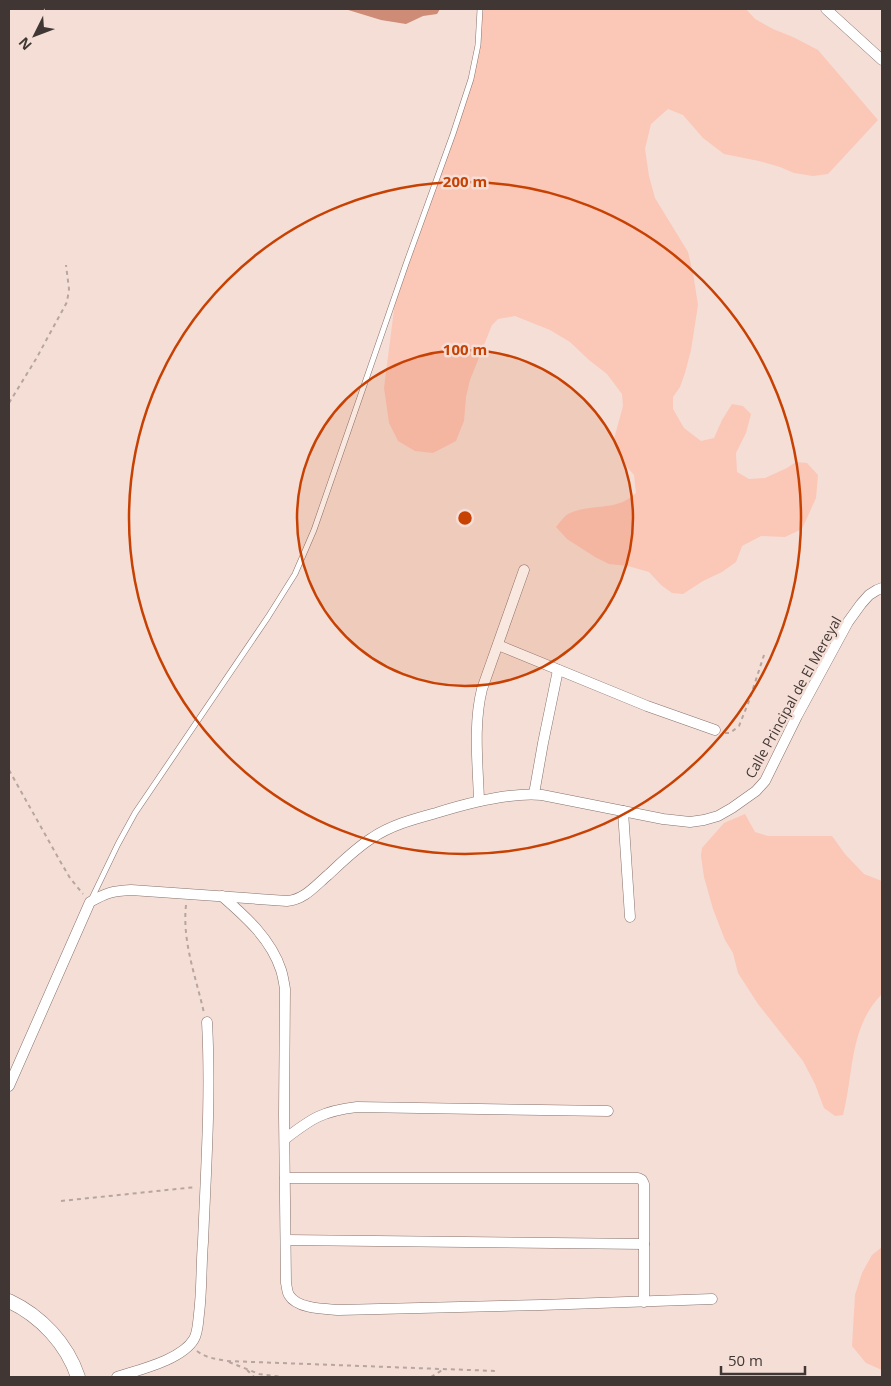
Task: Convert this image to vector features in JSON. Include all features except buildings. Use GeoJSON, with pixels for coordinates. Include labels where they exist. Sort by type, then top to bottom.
{"type":"FeatureCollection","features":[{"type":"Feature","properties":{"kind":"street"},"geometry":{"type":"LineString","coordinates":[[826,9],[882,60]]}},
{"type":"Feature","properties":{"kind":"street"},"geometry":{"type":"LineString","coordinates":[[479,801],[479,701],[524,570]]}},
{"type":"Feature","properties":{"kind":"street","name":"Calle Principal de El Mereyal"},"geometry":{"type":"LineString","coordinates":[[90,902],[110,892],[131,890],[294,900],[311,890],[358,849],[384,831],[402,823],[479,801],[534,794],[663,819],[690,822],[718,816],[756,792],[765,781],[797,716],[848,622],[869,595],[882,588]]}},
{"type":"Feature","properties":{"kind":"street"},"geometry":{"type":"LineString","coordinates":[[498,645],[647,706],[715,730]]}},
{"type":"Feature","properties":{"kind":"street"},"geometry":{"type":"LineString","coordinates":[[534,794],[558,670]]}},
{"type":"Feature","properties":{"kind":"street"},"geometry":{"type":"LineString","coordinates":[[623,811],[630,917]]}},
{"type":"Feature","properties":{"kind":"street"},"geometry":{"type":"LineString","coordinates":[[222,896],[259,931],[275,955],[281,970],[285,989],[286,1283],[290,1297],[299,1304],[339,1310],[712,1299]]}},
{"type":"Feature","properties":{"kind":"street"},"geometry":{"type":"LineString","coordinates":[[9,1086],[90,902]]}},
{"type":"Feature","properties":{"kind":"street"},"geometry":{"type":"LineString","coordinates":[[117,1377],[169,1359],[188,1346],[194,1339],[198,1328],[201,1298],[209,1103],[207,1022]]}},
{"type":"Feature","properties":{"kind":"street"},"geometry":{"type":"LineString","coordinates":[[285,1139],[303,1124],[325,1113],[357,1107],[608,1111]]}},
{"type":"Feature","properties":{"kind":"street"},"geometry":{"type":"LineString","coordinates":[[285,1178],[638,1178],[644,1184],[644,1302]]}},
{"type":"Feature","properties":{"kind":"street"},"geometry":{"type":"LineString","coordinates":[[286,1240],[644,1244]]}},
{"type":"Feature","properties":{"kind":"street"},"geometry":{"type":"LineString","coordinates":[[9,1301],[35,1317],[54,1335],[70,1358],[78,1377]]}},
{"type":"Feature","properties":{"kind":"lane"},"geometry":{"type":"LineString","coordinates":[[90,902],[135,813],[268,617],[303,558],[471,79],[478,45],[480,9]]}},
{"type":"Feature","properties":{"kind":"path"},"geometry":{"type":"LineString","coordinates":[[9,403],[36,359],[66,302],[69,289],[66,265]]}},
{"type":"Feature","properties":{"kind":"path"},"geometry":{"type":"LineString","coordinates":[[715,730],[726,734],[739,726],[764,655]]}},
{"type":"Feature","properties":{"kind":"path"},"geometry":{"type":"LineString","coordinates":[[9,770],[70,878],[90,902]]}},
{"type":"Feature","properties":{"kind":"path"},"geometry":{"type":"LineString","coordinates":[[187,894],[184,915],[188,949],[207,1022]]}},
{"type":"Feature","properties":{"kind":"path"},"geometry":{"type":"LineString","coordinates":[[61,1201],[206,1186]]}},
{"type":"Feature","properties":{"kind":"path"},"geometry":{"type":"LineString","coordinates":[[188,1346],[201,1354],[227,1361],[496,1371]]}},
{"type":"Feature","properties":{"kind":"path"},"geometry":{"type":"LineString","coordinates":[[227,1361],[259,1374],[283,1377]]}},
{"type":"Feature","properties":{"kind":"path"},"geometry":{"type":"LineString","coordinates":[[247,1369],[254,1377]]}},
{"type":"Feature","properties":{"kind":"path"},"geometry":{"type":"LineString","coordinates":[[431,1377],[446,1369]]}},
{"type":"Feature","properties":{"kind":"shaded area"},"geometry":{"type":"Polygon","coordinates":[[[345,9],[440,9],[437,14],[423,16],[406,24],[381,20],[345,9]]]}},
{"type":"Feature","properties":{"kind":"shaded area"},"geometry":{"type":"Polygon","coordinates":[[[480,9],[746,9],[755,19],[818,50],[878,120],[828,174],[813,176],[794,173],[759,161],[724,154],[703,138],[683,115],[668,109],[651,124],[645,149],[649,176],[655,198],[688,252],[698,305],[691,350],[680,387],[673,397],[673,409],[684,428],[701,441],[714,438],[732,404],[743,406],[751,414],[746,433],[736,453],[737,472],[749,479],[765,478],[796,462],[807,463],[818,475],[816,498],[802,529],[785,537],[761,536],[742,546],[736,562],[683,594],[672,593],[661,585],[649,572],[628,566],[609,564],[595,557],[567,539],[556,527],[570,513],[587,508],[620,503],[636,493],[634,475],[626,466],[614,439],[623,406],[622,394],[607,374],[570,342],[550,330],[515,316],[498,319],[492,325],[470,380],[464,421],[456,441],[433,453],[415,451],[398,441],[389,423],[384,388],[396,294],[453,134],[478,45],[480,9]]]}},
{"type":"Feature","properties":{"kind":"shaded area"},"geometry":{"type":"Polygon","coordinates":[[[745,814],[755,832],[768,836],[832,836],[845,854],[864,874],[882,881],[882,994],[871,1007],[858,1036],[843,1115],[835,1116],[824,1108],[815,1084],[803,1061],[758,1004],[738,973],[733,953],[725,940],[713,909],[704,877],[701,856],[702,848],[724,823],[745,814]]]}},
{"type":"Feature","properties":{"kind":"shaded area"},"geometry":{"type":"Polygon","coordinates":[[[882,1247],[882,1370],[866,1363],[852,1346],[855,1295],[862,1273],[872,1255],[882,1247]]]}}]}
